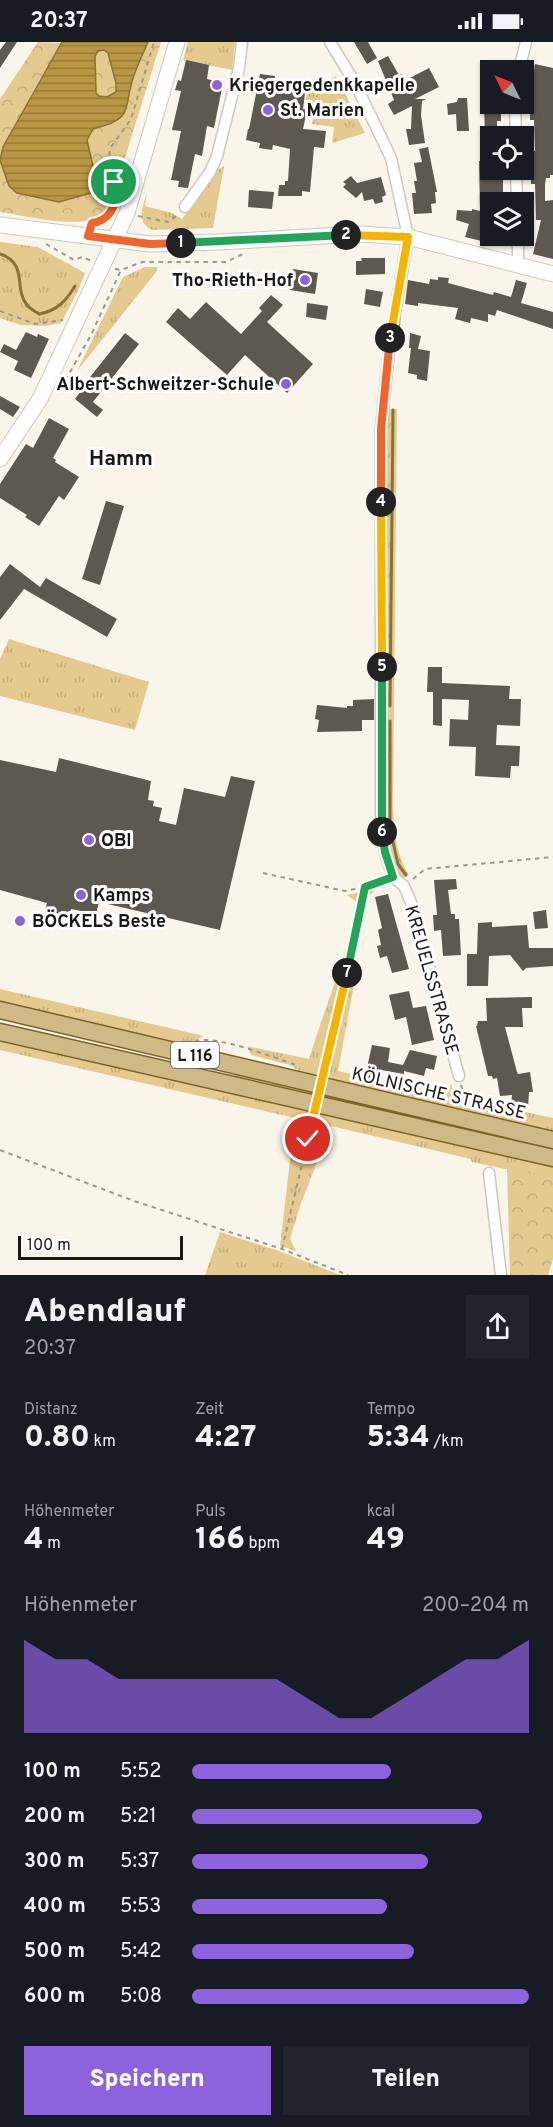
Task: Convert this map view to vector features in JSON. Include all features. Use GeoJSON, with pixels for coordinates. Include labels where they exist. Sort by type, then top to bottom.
{"type":"FeatureCollection","features":[{"type":"Feature","properties":{"kind":"main road","name":"KÖLNISCHE STRASSE"},"geometry":{"type":"LineString","coordinates":[[0,1010],[553,1140]]}},
{"type":"Feature","properties":{"kind":"main road","name":"KÖLNISCHE STRASSE"},"geometry":{"type":"LineString","coordinates":[[0,1032],[553,1158]]}},
{"type":"Feature","properties":{"kind":"street"},"geometry":{"type":"LineString","coordinates":[[0,459],[40,399],[127,213],[177,42]]}},
{"type":"Feature","properties":{"kind":"street"},"geometry":{"type":"LineString","coordinates":[[185,207],[210,172],[217,156],[239,68],[242,42]]}},
{"type":"Feature","properties":{"kind":"street"},"geometry":{"type":"LineString","coordinates":[[522,60],[526,42]]}},
{"type":"Feature","properties":{"kind":"street"},"geometry":{"type":"LineString","coordinates":[[331,44],[355,83],[392,158],[408,237],[390,341],[381,429],[381,826],[385,852],[393,877]]}},
{"type":"Feature","properties":{"kind":"street"},"geometry":{"type":"LineString","coordinates":[[0,225],[150,244],[360,234],[408,237],[553,274]]}},
{"type":"Feature","properties":{"kind":"street"},"geometry":{"type":"LineString","coordinates":[[518,246],[518,265]]}},
{"type":"Feature","properties":{"kind":"street","name":"KREUELSSTRASSE"},"geometry":{"type":"LineString","coordinates":[[393,877],[404,886],[413,907],[459,1076]]}},
{"type":"Feature","properties":{"kind":"street"},"geometry":{"type":"LineString","coordinates":[[489,1173],[501,1275]]}},
{"type":"Feature","properties":{"kind":"path"},"geometry":{"type":"LineString","coordinates":[[88,236],[92,223],[100,222],[113,208],[120,187],[114,182],[106,165],[111,147],[132,119],[155,42]]}},
{"type":"Feature","properties":{"kind":"path"},"geometry":{"type":"LineString","coordinates":[[127,213],[158,222],[168,222],[185,207]]}},
{"type":"Feature","properties":{"kind":"path"},"geometry":{"type":"LineString","coordinates":[[45,244],[74,260],[82,257],[121,270],[142,262],[226,262],[245,254]]}},
{"type":"Feature","properties":{"kind":"path"},"geometry":{"type":"LineString","coordinates":[[0,311],[35,324],[65,320]]}},
{"type":"Feature","properties":{"kind":"path"},"geometry":{"type":"LineString","coordinates":[[404,886],[426,869],[553,857]]}},
{"type":"Feature","properties":{"kind":"path"},"geometry":{"type":"LineString","coordinates":[[263,873],[345,891],[393,877]]}},
{"type":"Feature","properties":{"kind":"path"},"geometry":{"type":"LineString","coordinates":[[282,1249],[365,887]]}},
{"type":"Feature","properties":{"kind":"path"},"geometry":{"type":"LineString","coordinates":[[459,1076],[467,1105]]}},
{"type":"Feature","properties":{"kind":"path"},"geometry":{"type":"LineString","coordinates":[[0,1150],[134,1201],[282,1249],[348,1275]]}},
{"type":"Feature","properties":{"kind":"green space"},"geometry":{"type":"Polygon","coordinates":[[[38,42],[63,43],[40,79],[3,147],[0,157],[0,99],[38,42]]]}},
{"type":"Feature","properties":{"kind":"green space"},"geometry":{"type":"Polygon","coordinates":[[[148,42],[161,42],[108,212],[98,218],[72,222],[0,212],[0,160],[9,185],[59,202],[91,193],[97,198],[87,140],[93,129],[114,122],[124,112],[133,78],[148,42]]]}},
{"type":"Feature","properties":{"kind":"green space"},"geometry":{"type":"Polygon","coordinates":[[[188,42],[235,42],[232,70],[183,60],[188,42]]]}},
{"type":"Feature","properties":{"kind":"green space"},"geometry":{"type":"Polygon","coordinates":[[[104,50],[108,53],[116,83],[116,92],[108,97],[96,94],[95,56],[97,51],[104,50]]]}},
{"type":"Feature","properties":{"kind":"green space"},"geometry":{"type":"Polygon","coordinates":[[[336,76],[365,133],[332,143],[334,127],[312,124],[314,108],[305,106],[307,91],[336,76]]]}},
{"type":"Feature","properties":{"kind":"green space"},"geometry":{"type":"Polygon","coordinates":[[[224,166],[213,228],[152,230],[143,223],[142,208],[147,192],[145,206],[172,213],[182,219],[204,190],[213,173],[224,166]]]}},
{"type":"Feature","properties":{"kind":"green space"},"geometry":{"type":"Polygon","coordinates":[[[0,242],[38,247],[85,273],[61,323],[45,326],[21,325],[0,318],[0,242]]]}},
{"type":"Feature","properties":{"kind":"green space"},"geometry":{"type":"Polygon","coordinates":[[[145,267],[157,267],[157,271],[77,371],[123,277],[145,267]]]}},
{"type":"Feature","properties":{"kind":"green space"},"geometry":{"type":"Polygon","coordinates":[[[388,409],[397,409],[393,803],[398,849],[409,875],[402,879],[389,843],[385,804],[388,409]]]}},
{"type":"Feature","properties":{"kind":"green space"},"geometry":{"type":"Polygon","coordinates":[[[9,639],[149,682],[135,730],[0,696],[0,659],[9,639]]]}},
{"type":"Feature","properties":{"kind":"green space"},"geometry":{"type":"Polygon","coordinates":[[[377,888],[367,898],[357,943],[355,979],[338,1071],[440,1094],[446,1092],[451,1084],[455,1097],[553,1118],[553,1131],[302,1073],[290,1065],[251,1055],[247,1046],[309,1059],[359,904],[347,895],[377,888]]]}},
{"type":"Feature","properties":{"kind":"green space"},"geometry":{"type":"Polygon","coordinates":[[[0,989],[204,1036],[184,1045],[0,1003],[0,989]]]}},
{"type":"Feature","properties":{"kind":"green space"},"geometry":{"type":"Polygon","coordinates":[[[0,1035],[553,1164],[553,1179],[472,1162],[471,1159],[331,1126],[300,1206],[290,1239],[296,1251],[280,1246],[295,1118],[0,1050],[0,1035]]]}},
{"type":"Feature","properties":{"kind":"green space"},"geometry":{"type":"Polygon","coordinates":[[[235,1072],[553,1146],[553,1150],[235,1076],[235,1072]]]}},
{"type":"Feature","properties":{"kind":"green space"},"geometry":{"type":"Polygon","coordinates":[[[507,1168],[553,1179],[553,1259],[548,1275],[510,1275],[507,1168]]]}},
{"type":"Feature","properties":{"kind":"green space"},"geometry":{"type":"Polygon","coordinates":[[[220,1232],[279,1251],[340,1275],[205,1275],[220,1232]]]}},
{"type":"Feature","properties":{"kind":"shaded area"},"geometry":{"type":"Polygon","coordinates":[[[62,42],[148,42],[133,78],[121,117],[115,122],[93,129],[87,140],[93,166],[105,176],[108,190],[105,201],[91,193],[59,202],[17,193],[9,186],[0,160],[3,147],[62,42]],[[104,50],[98,51],[95,56],[96,93],[107,97],[116,92],[116,83],[108,53],[104,50]]]}},
{"type":"Feature","properties":{"kind":"building"},"geometry":{"type":"Polygon","coordinates":[[[6,42],[17,42],[0,68],[0,50],[6,42]]]}},
{"type":"Feature","properties":{"kind":"building"},"geometry":{"type":"Polygon","coordinates":[[[354,42],[368,42],[377,58],[367,64],[354,42]]]}},
{"type":"Feature","properties":{"kind":"building"},"geometry":{"type":"Polygon","coordinates":[[[388,56],[399,75],[403,74],[406,80],[429,68],[439,87],[415,99],[426,99],[422,101],[421,115],[425,143],[409,145],[406,129],[411,129],[412,106],[394,115],[388,104],[394,100],[378,61],[388,56]]]}},
{"type":"Feature","properties":{"kind":"building"},"geometry":{"type":"Polygon","coordinates":[[[186,60],[209,65],[207,79],[223,83],[214,128],[207,126],[202,156],[195,154],[188,188],[178,187],[179,181],[171,180],[181,131],[172,130],[181,91],[175,90],[178,80],[181,81],[186,60]]]}},
{"type":"Feature","properties":{"kind":"building"},"geometry":{"type":"Polygon","coordinates":[[[535,64],[553,68],[553,175],[546,178],[545,201],[553,200],[553,259],[533,254],[541,220],[536,220],[535,184],[531,184],[531,180],[534,180],[535,151],[534,120],[530,120],[530,114],[534,114],[535,64]]]}},
{"type":"Feature","properties":{"kind":"building"},"geometry":{"type":"Polygon","coordinates":[[[260,74],[275,76],[274,82],[289,85],[288,90],[305,93],[303,109],[307,110],[303,129],[326,131],[324,148],[314,147],[310,192],[302,191],[302,196],[278,196],[279,185],[285,185],[285,181],[288,181],[290,149],[273,145],[272,150],[259,148],[260,143],[246,140],[260,74]]]}},
{"type":"Feature","properties":{"kind":"building"},"geometry":{"type":"Polygon","coordinates":[[[458,98],[467,98],[469,131],[457,131],[456,114],[448,115],[447,104],[457,102],[458,98]]]}},
{"type":"Feature","properties":{"kind":"building"},"geometry":{"type":"Polygon","coordinates":[[[484,114],[501,114],[501,121],[497,121],[497,126],[485,126],[484,114]]]}},
{"type":"Feature","properties":{"kind":"building"},"geometry":{"type":"Polygon","coordinates":[[[428,147],[437,192],[435,192],[436,203],[431,204],[432,213],[414,214],[412,193],[416,193],[414,181],[417,181],[414,163],[422,162],[419,149],[428,147]]]}},
{"type":"Feature","properties":{"kind":"building"},"geometry":{"type":"Polygon","coordinates":[[[479,161],[480,180],[503,180],[503,192],[480,192],[480,211],[479,161]]]}},
{"type":"Feature","properties":{"kind":"building"},"geometry":{"type":"Polygon","coordinates":[[[351,176],[357,183],[381,177],[386,195],[382,197],[383,202],[375,204],[373,199],[364,201],[362,192],[356,198],[343,187],[346,184],[343,182],[351,176]]]}},
{"type":"Feature","properties":{"kind":"building"},"geometry":{"type":"Polygon","coordinates":[[[249,190],[274,192],[272,209],[248,207],[249,190]]]}},
{"type":"Feature","properties":{"kind":"building"},"geometry":{"type":"Polygon","coordinates":[[[472,209],[480,211],[480,241],[465,237],[469,224],[456,220],[457,210],[472,211],[472,209]]]}},
{"type":"Feature","properties":{"kind":"building"},"geometry":{"type":"Polygon","coordinates":[[[361,258],[385,258],[385,274],[356,275],[356,261],[362,261],[361,258]]]}},
{"type":"Feature","properties":{"kind":"building","name":"Tho-Rieth-Hof"},"geometry":{"type":"Polygon","coordinates":[[[293,269],[318,273],[315,294],[290,290],[293,269]]]}},
{"type":"Feature","properties":{"kind":"building"},"geometry":{"type":"Polygon","coordinates":[[[438,277],[449,278],[448,283],[493,295],[494,292],[511,297],[516,280],[527,283],[521,303],[553,312],[553,329],[497,310],[495,316],[488,314],[488,322],[471,318],[470,323],[455,319],[458,308],[418,303],[418,306],[405,304],[408,280],[429,284],[430,279],[438,280],[438,277]]]}},
{"type":"Feature","properties":{"kind":"building"},"geometry":{"type":"Polygon","coordinates":[[[366,289],[383,292],[380,307],[364,304],[366,289]]]}},
{"type":"Feature","properties":{"kind":"building"},"geometry":{"type":"Polygon","coordinates":[[[271,295],[283,305],[267,322],[313,364],[287,393],[245,355],[227,375],[166,322],[178,308],[190,319],[206,302],[241,334],[262,311],[259,308],[271,295]]]}},
{"type":"Feature","properties":{"kind":"building"},"geometry":{"type":"Polygon","coordinates":[[[307,303],[328,306],[326,320],[306,317],[307,303]]]}},
{"type":"Feature","properties":{"kind":"building"},"geometry":{"type":"Polygon","coordinates":[[[26,332],[49,339],[31,378],[14,370],[18,361],[0,352],[4,344],[16,350],[26,332]]]}},
{"type":"Feature","properties":{"kind":"building"},"geometry":{"type":"Polygon","coordinates":[[[125,333],[139,344],[93,402],[103,410],[97,417],[75,399],[125,333]]]}},
{"type":"Feature","properties":{"kind":"building"},"geometry":{"type":"Polygon","coordinates":[[[410,333],[421,336],[418,349],[430,351],[427,381],[417,379],[417,375],[408,373],[410,333]]]}},
{"type":"Feature","properties":{"kind":"building"},"geometry":{"type":"Polygon","coordinates":[[[0,396],[20,407],[13,417],[0,409],[0,396]]]}},
{"type":"Feature","properties":{"kind":"building"},"geometry":{"type":"Polygon","coordinates":[[[49,418],[69,429],[53,458],[55,462],[79,477],[64,500],[59,496],[39,526],[25,517],[27,515],[0,498],[0,484],[26,444],[33,448],[49,418]]]}},
{"type":"Feature","properties":{"kind":"building"},"geometry":{"type":"Polygon","coordinates":[[[106,501],[124,506],[100,585],[82,579],[106,501]]]}},
{"type":"Feature","properties":{"kind":"building"},"geometry":{"type":"Polygon","coordinates":[[[10,564],[40,587],[46,578],[117,619],[107,637],[24,589],[0,620],[0,577],[10,564]]]}},
{"type":"Feature","properties":{"kind":"building"},"geometry":{"type":"Polygon","coordinates":[[[428,667],[442,667],[442,683],[510,686],[509,699],[521,699],[520,726],[497,725],[496,745],[520,746],[519,766],[511,766],[510,778],[475,776],[476,747],[449,746],[450,719],[468,720],[469,700],[442,699],[442,726],[433,725],[433,692],[427,692],[428,667]]]}},
{"type":"Feature","properties":{"kind":"building"},"geometry":{"type":"Polygon","coordinates":[[[374,699],[374,720],[362,720],[362,731],[317,732],[319,720],[315,719],[317,705],[347,708],[347,706],[353,706],[353,700],[374,699]]]}},
{"type":"Feature","properties":{"kind":"building"},"geometry":{"type":"Polygon","coordinates":[[[59,758],[151,781],[148,800],[154,801],[153,806],[162,808],[159,821],[176,825],[184,788],[225,797],[231,776],[255,781],[220,930],[99,902],[96,914],[71,909],[69,916],[45,911],[47,903],[0,890],[0,760],[56,772],[59,758]]]}},
{"type":"Feature","properties":{"kind":"building"},"geometry":{"type":"Polygon","coordinates":[[[456,879],[457,889],[448,890],[451,914],[455,914],[455,919],[459,919],[461,955],[443,956],[441,930],[434,931],[433,915],[437,915],[434,880],[456,879]]]}},
{"type":"Feature","properties":{"kind":"building"},"geometry":{"type":"Polygon","coordinates":[[[388,894],[409,969],[392,973],[387,956],[380,958],[377,946],[381,945],[378,930],[382,928],[375,897],[388,894]]]}},
{"type":"Feature","properties":{"kind":"building"},"geometry":{"type":"Polygon","coordinates":[[[546,910],[548,928],[535,929],[533,912],[546,910]]]}},
{"type":"Feature","properties":{"kind":"building"},"geometry":{"type":"Polygon","coordinates":[[[492,922],[492,927],[527,925],[529,948],[553,948],[553,966],[526,968],[523,971],[510,955],[489,956],[488,986],[467,986],[467,954],[477,954],[478,923],[492,922]]]}},
{"type":"Feature","properties":{"kind":"building"},"geometry":{"type":"Polygon","coordinates":[[[409,991],[413,1008],[426,1006],[434,1040],[412,1045],[406,1017],[395,1020],[389,995],[409,991]]]}},
{"type":"Feature","properties":{"kind":"building"},"geometry":{"type":"Polygon","coordinates":[[[532,997],[532,1008],[522,1008],[523,1027],[505,1027],[517,1072],[518,1074],[530,1072],[533,1092],[529,1092],[528,1108],[511,1107],[512,1095],[500,1096],[497,1078],[493,1079],[492,1076],[488,1076],[476,1026],[478,1021],[487,1021],[486,998],[532,997]]]}},
{"type":"Feature","properties":{"kind":"building"},"geometry":{"type":"Polygon","coordinates":[[[372,1045],[390,1048],[388,1062],[403,1065],[410,1050],[437,1056],[434,1070],[426,1068],[424,1076],[404,1071],[404,1074],[381,1070],[379,1080],[365,1077],[372,1045]]]}},
{"type":"Feature","properties":{"kind":"waterway"},"geometry":{"type":"LineString","coordinates":[[0,254],[9,258],[18,270],[23,298],[28,306],[39,314],[60,305],[75,286]]}},
{"type":"Feature","properties":{"kind":"waterway"},"geometry":{"type":"LineString","coordinates":[[398,335],[399,318]]}},
{"type":"Feature","properties":{"kind":"waterway"},"geometry":{"type":"LineString","coordinates":[[390,706],[393,410]]}},
{"type":"Feature","properties":{"kind":"waterway"},"geometry":{"type":"LineString","coordinates":[[390,721],[390,829],[398,864],[406,875]]}},
{"type":"Feature","properties":{"kind":"place","name":"Kriegergedenkkapelle"},"geometry":{"type":"Point","coordinates":[217,85]}},
{"type":"Feature","properties":{"kind":"place","name":"St. Marien"},"geometry":{"type":"Point","coordinates":[268,110]}},
{"type":"Feature","properties":{"kind":"place","name":"Tho-Rieth-Hof"},"geometry":{"type":"Point","coordinates":[305,280]}},
{"type":"Feature","properties":{"kind":"place","name":"Albert-Schweitzer-Schule"},"geometry":{"type":"Point","coordinates":[286,384]}},
{"type":"Feature","properties":{"kind":"place","name":"OBI"},"geometry":{"type":"Point","coordinates":[89,840]}},
{"type":"Feature","properties":{"kind":"place","name":"Kamps"},"geometry":{"type":"Point","coordinates":[81,895]}},
{"type":"Feature","properties":{"kind":"place","name":"BÖCKELS Beste"},"geometry":{"type":"Point","coordinates":[20,921]}},
{"type":"Feature","properties":{"kind":"district","name":"Hamm"},"geometry":{"type":"Point","coordinates":[121,458]}},
{"type":"Feature","properties":{"kind":"route"},"geometry":{"type":"LineString","coordinates":[[114,182],[120,187],[113,208],[100,222],[92,223],[88,236],[150,244],[360,234],[408,237],[390,341],[381,429],[381,826],[385,852],[393,877],[365,887],[308,1139]]}}]}
